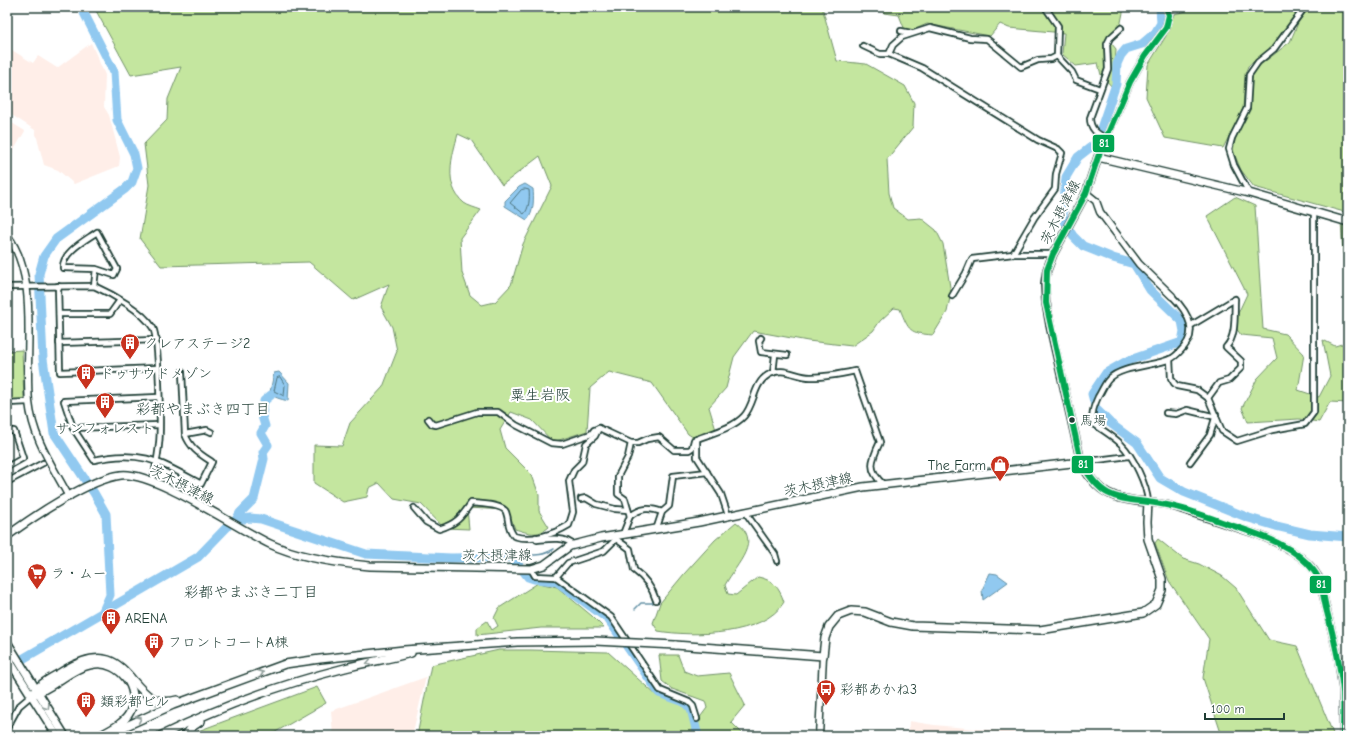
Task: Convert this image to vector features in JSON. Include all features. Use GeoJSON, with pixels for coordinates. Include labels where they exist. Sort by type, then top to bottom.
{"type":"FeatureCollection","features":[{"type":"Feature","properties":{"kind":"main road"},"geometry":{"type":"LineString","coordinates":[[1166,7],[1168,15],[1166,28],[1145,56],[1130,82],[1098,157],[1249,193],[1348,222]]}},
{"type":"Feature","properties":{"kind":"main road","name":"茨木摂津線"},"geometry":{"type":"LineString","coordinates":[[1098,157],[1086,193],[1046,270],[1046,303],[1081,462],[1092,480],[1109,494],[1125,501],[1148,502]]}},
{"type":"Feature","properties":{"kind":"main road"},"geometry":{"type":"LineString","coordinates":[[1086,193],[1096,201],[1100,212],[1139,264],[1172,296]]}},
{"type":"Feature","properties":{"kind":"main road"},"geometry":{"type":"LineString","coordinates":[[7,235],[21,261],[27,287],[29,402],[34,427],[41,448],[69,497]]}},
{"type":"Feature","properties":{"kind":"main road","name":"茨木摂津線"},"geometry":{"type":"LineString","coordinates":[[7,536],[40,514],[99,481],[112,477],[130,475],[153,481],[270,544],[301,554],[350,564],[370,566],[525,570],[544,565],[572,545],[617,538],[748,512],[863,487],[1081,462]]}},
{"type":"Feature","properties":{"kind":"main road"},"geometry":{"type":"LineString","coordinates":[[819,736],[825,638],[829,627],[838,616],[851,610],[864,612],[892,622],[913,626],[1040,630],[1144,613],[1156,604],[1162,590],[1162,579],[1148,539],[1148,502],[1168,505],[1259,535],[1273,541],[1313,567],[1319,578],[1338,657],[1343,692],[1343,736]]}},
{"type":"Feature","properties":{"kind":"main road"},"geometry":{"type":"LineString","coordinates":[[104,736],[173,705],[285,664],[320,658],[484,644],[595,641],[675,645],[823,656]]}},
{"type":"Feature","properties":{"kind":"main road"},"geometry":{"type":"LineString","coordinates":[[7,643],[56,736]]}},
{"type":"Feature","properties":{"kind":"main road"},"geometry":{"type":"LineString","coordinates":[[160,736],[190,722],[286,685],[346,667],[420,650]]}},
{"type":"Feature","properties":{"kind":"main road"},"geometry":{"type":"LineString","coordinates":[[7,657],[26,679]]}},
{"type":"Feature","properties":{"kind":"main road"},"geometry":{"type":"LineString","coordinates":[[34,694],[78,662],[97,658],[120,665],[143,692],[155,700],[169,702],[192,695],[204,694]]}},
{"type":"Feature","properties":{"kind":"main road"},"geometry":{"type":"LineString","coordinates":[[34,694],[81,667],[102,664],[117,670],[130,686],[133,696],[132,706],[123,721],[99,736]]}},
{"type":"Feature","properties":{"kind":"main road"},"geometry":{"type":"LineString","coordinates":[[185,736],[190,729],[199,722],[286,685]]}},
{"type":"Feature","properties":{"kind":"main road"},"geometry":{"type":"LineString","coordinates":[[34,694],[65,736]]}},
{"type":"Feature","properties":{"kind":"street"},"geometry":{"type":"LineString","coordinates":[[1045,7],[1058,26],[1057,56],[1072,72],[1076,80],[1100,89]]}},
{"type":"Feature","properties":{"kind":"street"},"geometry":{"type":"LineString","coordinates":[[1249,193],[1236,170],[1229,149],[1232,138],[1247,108],[1249,75],[1258,62],[1274,49],[1305,7]]}},
{"type":"Feature","properties":{"kind":"street"},"geometry":{"type":"LineString","coordinates":[[888,54],[892,45],[902,37],[930,28],[970,38],[987,39],[1021,67],[1038,60],[1051,60],[1057,56]]}},
{"type":"Feature","properties":{"kind":"street"},"geometry":{"type":"LineString","coordinates":[[1106,138],[1095,132],[1090,124],[1093,108],[1108,69],[1107,44],[1110,38],[1121,28]]}},
{"type":"Feature","properties":{"kind":"street"},"geometry":{"type":"LineString","coordinates":[[901,32],[914,33]]}},
{"type":"Feature","properties":{"kind":"street"},"geometry":{"type":"LineString","coordinates":[[863,46],[880,54],[888,54],[922,68],[1038,140],[1058,149],[1062,153],[1056,174],[1056,189],[1034,218],[1013,254]]}},
{"type":"Feature","properties":{"kind":"street"},"geometry":{"type":"LineString","coordinates":[[1170,359],[1171,378],[1174,383],[1177,386],[1197,390],[1208,398],[1222,431],[1238,441],[1272,430],[1306,424],[1312,418],[1314,412],[1314,213]]}},
{"type":"Feature","properties":{"kind":"street"},"geometry":{"type":"LineString","coordinates":[[97,232],[117,269],[114,275],[96,269],[63,268],[62,262],[69,253],[97,232]]}},
{"type":"Feature","properties":{"kind":"street"},"geometry":{"type":"LineString","coordinates":[[952,296],[966,274],[972,259],[1013,254],[1050,252],[1053,254]]}},
{"type":"Feature","properties":{"kind":"street"},"geometry":{"type":"LineString","coordinates":[[94,286],[96,269]]}},
{"type":"Feature","properties":{"kind":"street"},"geometry":{"type":"LineString","coordinates":[[58,286],[60,372],[158,368]]}},
{"type":"Feature","properties":{"kind":"street"},"geometry":{"type":"LineString","coordinates":[[7,287],[94,286],[120,300],[148,319],[155,330],[157,340],[159,397],[160,444],[153,481]]}},
{"type":"Feature","properties":{"kind":"street"},"geometry":{"type":"LineString","coordinates":[[1148,502],[1147,489],[1120,443],[1093,423],[1093,407],[1110,377],[1126,370],[1170,359],[1189,341],[1189,317],[1182,306],[1172,296]]}},
{"type":"Feature","properties":{"kind":"street"},"geometry":{"type":"LineString","coordinates":[[1190,326],[1235,299],[1233,332],[1231,342],[1226,347],[1241,361],[1241,368],[1229,380],[1220,383],[1208,398]]}},
{"type":"Feature","properties":{"kind":"street"},"geometry":{"type":"LineString","coordinates":[[59,314],[110,314],[120,300]]}},
{"type":"Feature","properties":{"kind":"street"},"geometry":{"type":"LineString","coordinates":[[7,320],[7,349]]}},
{"type":"Feature","properties":{"kind":"street"},"geometry":{"type":"LineString","coordinates":[[761,338],[759,342],[761,352],[775,355],[787,355]]}},
{"type":"Feature","properties":{"kind":"street"},"geometry":{"type":"LineString","coordinates":[[59,343],[157,340]]}},
{"type":"Feature","properties":{"kind":"street"},"geometry":{"type":"LineString","coordinates":[[772,373],[775,355]]}},
{"type":"Feature","properties":{"kind":"street"},"geometry":{"type":"LineString","coordinates":[[599,428],[631,443],[659,437],[674,450],[689,450],[692,448],[694,440],[733,424],[744,417],[752,404],[758,384],[772,373],[781,370],[811,378],[855,371],[880,442],[873,456],[872,469],[875,477],[884,485]]}},
{"type":"Feature","properties":{"kind":"street"},"geometry":{"type":"LineString","coordinates":[[159,397],[64,401],[73,428],[94,460],[114,455],[128,455],[156,461],[201,484],[212,462],[194,449],[188,442],[185,434],[182,372]]}},
{"type":"Feature","properties":{"kind":"street"},"geometry":{"type":"LineString","coordinates":[[7,403],[29,402]]}},
{"type":"Feature","properties":{"kind":"street"},"geometry":{"type":"LineString","coordinates":[[1166,413],[1176,414],[1187,410],[1216,416]]}},
{"type":"Feature","properties":{"kind":"street"},"geometry":{"type":"LineString","coordinates":[[428,419],[432,424],[436,425],[477,412],[498,412],[551,443],[562,444],[591,434],[594,430],[599,428]]}},
{"type":"Feature","properties":{"kind":"street"},"geometry":{"type":"LineString","coordinates":[[1190,462],[1210,435],[1216,416]]}},
{"type":"Feature","properties":{"kind":"street"},"geometry":{"type":"LineString","coordinates":[[73,428],[159,425]]}},
{"type":"Feature","properties":{"kind":"street"},"geometry":{"type":"LineString","coordinates":[[414,508],[426,522],[439,529],[452,526],[461,517],[470,504],[484,504],[502,508],[506,512],[508,527],[514,536],[536,537],[551,534],[569,525],[573,512],[569,480],[574,470],[582,462],[586,444],[595,436],[599,428]]}},
{"type":"Feature","properties":{"kind":"street"},"geometry":{"type":"LineString","coordinates":[[185,434],[207,430],[211,432]]}},
{"type":"Feature","properties":{"kind":"street"},"geometry":{"type":"LineString","coordinates":[[7,431],[14,431],[23,458],[7,467]]}},
{"type":"Feature","properties":{"kind":"street"},"geometry":{"type":"LineString","coordinates":[[697,439],[696,457],[721,494],[728,515]]}},
{"type":"Feature","properties":{"kind":"street"},"geometry":{"type":"LineString","coordinates":[[630,516],[625,498],[618,494],[618,476],[628,457],[631,443]]}},
{"type":"Feature","properties":{"kind":"street"},"geometry":{"type":"LineString","coordinates":[[1081,462],[1129,456]]}},
{"type":"Feature","properties":{"kind":"street"},"geometry":{"type":"LineString","coordinates":[[7,482],[43,463]]}},
{"type":"Feature","properties":{"kind":"street"},"geometry":{"type":"LineString","coordinates":[[656,530],[662,512],[669,506],[673,476],[707,472]]}},
{"type":"Feature","properties":{"kind":"street"},"geometry":{"type":"LineString","coordinates":[[580,499],[586,498],[596,504],[615,509],[628,510]]}},
{"type":"Feature","properties":{"kind":"street"},"geometry":{"type":"LineString","coordinates":[[556,577],[568,563],[603,552],[617,538],[630,516],[636,511],[647,508],[662,512]]}},
{"type":"Feature","properties":{"kind":"street"},"geometry":{"type":"LineString","coordinates":[[748,512],[748,516],[775,554],[777,561]]}},
{"type":"Feature","properties":{"kind":"street"},"geometry":{"type":"LineString","coordinates":[[536,537],[537,540],[555,538],[570,542],[572,545]]}},
{"type":"Feature","properties":{"kind":"street"},"geometry":{"type":"LineString","coordinates":[[617,538],[630,549],[634,570],[641,575],[650,586],[656,600]]}},
{"type":"Feature","properties":{"kind":"street"},"geometry":{"type":"LineString","coordinates":[[525,570],[535,576],[556,577],[610,617],[660,690],[692,704],[698,720]]}},
{"type":"Feature","properties":{"kind":"street"},"geometry":{"type":"LineString","coordinates":[[7,728],[19,706],[34,694]]}},
{"type":"Feature","properties":{"kind":"shaded area"},"geometry":{"type":"Polygon","coordinates":[[[91,43],[105,75],[104,107],[109,115],[120,157],[119,166],[74,184],[58,170],[44,165],[35,130],[7,112],[7,47],[33,63],[38,56],[57,68],[91,43]]]}},
{"type":"Feature","properties":{"kind":"shaded area"},"geometry":{"type":"Polygon","coordinates":[[[7,120],[25,131],[7,162],[7,120]]]}},
{"type":"Feature","properties":{"kind":"shaded area"},"geometry":{"type":"Polygon","coordinates":[[[426,677],[412,736],[333,736],[331,711],[426,677]]]}},
{"type":"Feature","properties":{"kind":"shaded area"},"geometry":{"type":"Polygon","coordinates":[[[909,721],[934,725],[1051,736],[908,736],[909,721]]]}},
{"type":"Feature","properties":{"kind":"green space"},"geometry":{"type":"Polygon","coordinates":[[[94,7],[822,7],[837,61],[866,64],[905,86],[914,103],[913,127],[887,159],[889,193],[893,208],[908,219],[921,218],[936,230],[943,244],[951,293],[947,312],[933,335],[914,332],[911,330],[900,309],[894,308],[880,321],[873,331],[852,346],[808,341],[753,331],[734,357],[726,388],[709,407],[716,430],[696,439],[688,434],[652,383],[609,372],[590,388],[587,431],[553,442],[532,420],[511,412],[500,430],[505,448],[532,475],[539,495],[539,511],[549,527],[541,532],[529,533],[515,529],[508,510],[467,508],[469,529],[444,528],[421,504],[394,499],[379,483],[369,488],[367,497],[343,502],[314,483],[314,445],[342,446],[350,423],[383,387],[397,351],[392,327],[381,307],[389,284],[353,300],[309,262],[161,266],[140,239],[149,185],[144,144],[167,120],[168,99],[181,67],[131,75],[94,7]],[[458,134],[453,152],[451,179],[457,196],[464,203],[481,210],[460,238],[462,273],[470,295],[482,305],[495,302],[511,285],[523,244],[552,186],[540,156],[502,185],[471,140],[458,134]]]}},
{"type":"Feature","properties":{"kind":"green space"},"geometry":{"type":"Polygon","coordinates":[[[882,7],[974,9],[974,7],[1124,8],[1120,27],[1108,39],[1116,49],[1114,89],[1101,75],[1098,63],[1076,66],[1062,54],[1064,33],[1009,28],[1000,24],[990,36],[927,24],[906,33],[899,15],[884,13],[882,7]]]}},
{"type":"Feature","properties":{"kind":"green space"},"geometry":{"type":"Polygon","coordinates":[[[1188,7],[1302,7],[1271,48],[1248,66],[1245,74],[1243,109],[1223,148],[1165,138],[1146,97],[1148,65],[1166,36],[1174,14],[1187,11],[1188,7]]]}},
{"type":"Feature","properties":{"kind":"green space"},"geometry":{"type":"Polygon","coordinates":[[[1309,7],[1348,7],[1348,213],[1254,187],[1241,170],[1233,151],[1235,139],[1249,110],[1250,84],[1254,70],[1290,42],[1298,23],[1309,7]]]}},
{"type":"Feature","properties":{"kind":"green space"},"geometry":{"type":"Polygon","coordinates":[[[1235,197],[1255,206],[1263,329],[1285,334],[1304,354],[1298,390],[1319,397],[1330,376],[1323,340],[1335,346],[1348,342],[1348,403],[1330,402],[1319,422],[1299,419],[1248,422],[1242,408],[1257,379],[1277,358],[1272,338],[1241,335],[1233,324],[1247,294],[1207,216],[1235,197]]]}},
{"type":"Feature","properties":{"kind":"green space"},"geometry":{"type":"Polygon","coordinates":[[[1341,222],[1348,224],[1348,256],[1343,254],[1341,222]]]}},
{"type":"Feature","properties":{"kind":"green space"},"geometry":{"type":"Polygon","coordinates":[[[22,350],[24,400],[7,401],[7,351],[22,350]]]}},
{"type":"Feature","properties":{"kind":"green space"},"geometry":{"type":"Polygon","coordinates":[[[736,522],[744,529],[748,544],[741,560],[725,585],[728,594],[736,595],[758,577],[772,582],[778,588],[784,602],[774,613],[761,622],[745,628],[727,632],[690,634],[658,631],[653,623],[660,603],[715,540],[736,522]]]}},
{"type":"Feature","properties":{"kind":"green space"},"geometry":{"type":"Polygon","coordinates":[[[1158,539],[1183,559],[1199,564],[1222,576],[1236,588],[1269,640],[1297,646],[1334,736],[1222,736],[1203,678],[1209,639],[1169,581],[1155,543],[1158,539]]]}},
{"type":"Feature","properties":{"kind":"green space"},"geometry":{"type":"Polygon","coordinates":[[[538,583],[557,587],[604,628],[541,628],[477,635],[477,628],[487,621],[492,630],[498,626],[494,618],[499,608],[538,583]]]}},
{"type":"Feature","properties":{"kind":"green space"},"geometry":{"type":"Polygon","coordinates":[[[499,650],[608,652],[656,695],[682,704],[698,720],[707,708],[705,701],[672,689],[662,681],[659,655],[678,655],[684,671],[697,676],[729,673],[745,705],[731,722],[745,736],[417,736],[431,665],[499,650]]]}},
{"type":"Feature","properties":{"kind":"green space"},"geometry":{"type":"Polygon","coordinates":[[[317,687],[326,703],[272,734],[263,736],[195,736],[198,731],[317,687]]]}},
{"type":"Feature","properties":{"kind":"water"},"geometry":{"type":"Polygon","coordinates":[[[525,184],[533,189],[532,209],[527,220],[505,206],[505,201],[519,187],[525,184]]]}},
{"type":"Feature","properties":{"kind":"water"},"geometry":{"type":"Polygon","coordinates":[[[279,372],[289,383],[288,401],[275,397],[270,392],[274,373],[279,372]]]}},
{"type":"Feature","properties":{"kind":"water"},"geometry":{"type":"Polygon","coordinates":[[[990,573],[997,574],[1008,582],[983,600],[982,590],[990,573]]]}},
{"type":"Feature","properties":{"kind":"waterway"},"geometry":{"type":"LineString","coordinates":[[81,7],[114,72],[117,120],[134,154],[137,168],[132,182],[125,189],[56,239],[44,256],[39,274],[43,359],[54,433],[94,493],[106,514],[110,595],[103,611]]}},
{"type":"Feature","properties":{"kind":"waterway"},"geometry":{"type":"LineString","coordinates":[[1160,7],[1161,23],[1155,33],[1142,44],[1126,49],[1121,55],[1117,64],[1116,84],[1096,143],[1078,157],[1066,177],[1063,214],[1064,221],[1073,236],[1083,246],[1113,258],[1134,264],[1150,290],[1182,321],[1184,331],[1182,342],[1127,361],[1106,373],[1092,394],[1096,409],[1110,423],[1137,443],[1160,478],[1184,492],[1249,518],[1276,526],[1310,534],[1348,537]]}},
{"type":"Feature","properties":{"kind":"waterway"},"geometry":{"type":"LineString","coordinates":[[236,520],[240,513],[254,499],[264,459],[263,452],[268,445],[261,433],[265,426],[262,416],[264,401],[271,395]]}},
{"type":"Feature","properties":{"kind":"waterway"},"geometry":{"type":"LineString","coordinates":[[236,520],[250,518],[261,519],[366,554],[451,558],[512,557],[528,577],[556,581],[608,619],[659,693],[684,702],[691,709],[698,736]]}},
{"type":"Feature","properties":{"kind":"waterway"},"geometry":{"type":"LineString","coordinates":[[7,668],[198,557],[227,527]]}},
{"type":"Feature","properties":{"kind":"waterway"},"geometry":{"type":"LineString","coordinates":[[512,557],[522,554],[536,555],[547,553],[554,549]]}},
{"type":"Feature","properties":{"kind":"waterway"},"geometry":{"type":"LineString","coordinates":[[564,581],[581,591],[598,605]]}},
{"type":"Feature","properties":{"kind":"waterway"},"geometry":{"type":"LineString","coordinates":[[635,609],[641,603],[653,603],[652,596]]}},
{"type":"Feature","properties":{"kind":"waterway"},"geometry":{"type":"LineString","coordinates":[[601,607],[610,614]]}},
{"type":"Feature","properties":{"kind":"waterway"},"geometry":{"type":"LineString","coordinates":[[619,625],[630,640]]}},
{"type":"Feature","properties":{"kind":"waterway"},"geometry":{"type":"LineString","coordinates":[[634,646],[641,658]]}},
{"type":"Feature","properties":{"kind":"waterway"},"geometry":{"type":"LineString","coordinates":[[652,675],[663,689]]}},
{"type":"Feature","properties":{"kind":"transit line","name":"81"},"geometry":{"type":"LineString","coordinates":[[1166,7],[1169,15],[1166,28],[1145,56],[1130,82],[1098,157],[1086,193],[1053,254],[1047,270],[1046,303],[1081,462],[1089,476],[1097,485],[1114,496],[1124,499],[1169,505],[1199,514],[1272,540],[1284,546],[1305,561],[1317,575],[1321,584],[1336,649],[1343,691],[1343,736]]}},
{"type":"Feature","properties":{"kind":"place","name":"クレアステージ2"},"geometry":{"type":"Point","coordinates":[130,360]}},
{"type":"Feature","properties":{"kind":"place","name":"ドゥサウドメゾン"},"geometry":{"type":"Point","coordinates":[86,390]}},
{"type":"Feature","properties":{"kind":"place","name":"サンフォレスト"},"geometry":{"type":"Point","coordinates":[105,419]}},
{"type":"Feature","properties":{"kind":"place","name":"馬場"},"geometry":{"type":"Point","coordinates":[1072,420]}},
{"type":"Feature","properties":{"kind":"place","name":"The Farm"},"geometry":{"type":"Point","coordinates":[1000,482]}},
{"type":"Feature","properties":{"kind":"place","name":"ラ・ムー"},"geometry":{"type":"Point","coordinates":[37,590]}},
{"type":"Feature","properties":{"kind":"place","name":"ARENA"},"geometry":{"type":"Point","coordinates":[111,635]}},
{"type":"Feature","properties":{"kind":"place","name":"フロントコートA棟"},"geometry":{"type":"Point","coordinates":[154,659]}},
{"type":"Feature","properties":{"kind":"place","name":"彩都あかね3"},"geometry":{"type":"Point","coordinates":[826,706]}},
{"type":"Feature","properties":{"kind":"place","name":"類彩都ビル"},"geometry":{"type":"Point","coordinates":[86,718]}},
{"type":"Feature","properties":{"kind":"district","name":"粟生岩阪"},"geometry":{"type":"Point","coordinates":[540,395]}},
{"type":"Feature","properties":{"kind":"district","name":"彩都やまぶき四丁目"},"geometry":{"type":"Point","coordinates":[203,409]}},
{"type":"Feature","properties":{"kind":"district","name":"彩都やまぶき二丁目"},"geometry":{"type":"Point","coordinates":[251,592]}}]}
